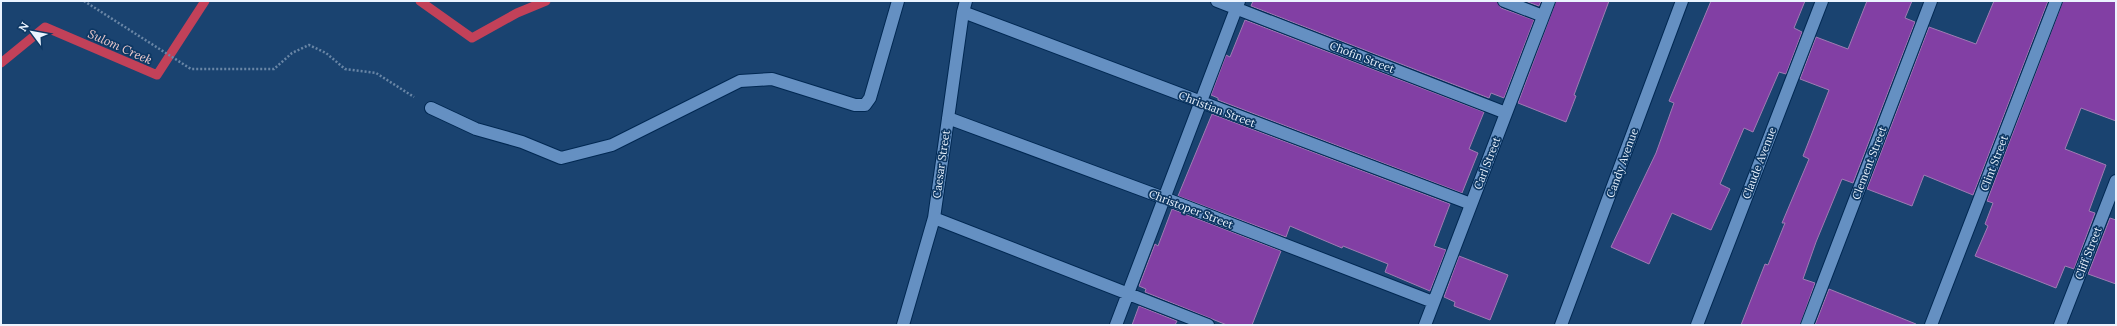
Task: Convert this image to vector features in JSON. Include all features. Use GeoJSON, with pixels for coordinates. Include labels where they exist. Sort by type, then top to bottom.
{"type":"FeatureCollection","features":[{"type":"Feature","properties":{"kind":"street"},"geometry":{"type":"LineString","coordinates":[[431,108],[476,129],[522,142],[561,158],[612,145],[740,81],[772,79],[855,106],[865,105],[870,98],[898,1]]}},
{"type":"Feature","properties":{"kind":"street","name":"Chofin Street"},"geometry":{"type":"LineString","coordinates":[[1217,1],[1238,5],[1506,113]]}},
{"type":"Feature","properties":{"kind":"street"},"geometry":{"type":"LineString","coordinates":[[1504,1],[1543,16]]}},
{"type":"Feature","properties":{"kind":"street","name":"Carl Street"},"geometry":{"type":"LineString","coordinates":[[1425,325],[1549,1]]}},
{"type":"Feature","properties":{"kind":"street","name":"Candy Avenue"},"geometry":{"type":"LineString","coordinates":[[1561,325],[1682,1]]}},
{"type":"Feature","properties":{"kind":"street","name":"Claude Avenue"},"geometry":{"type":"LineString","coordinates":[[1697,325],[1822,1]]}},
{"type":"Feature","properties":{"kind":"street","name":"Clement Street"},"geometry":{"type":"LineString","coordinates":[[1808,325],[1931,1]]}},
{"type":"Feature","properties":{"kind":"street","name":"Clint Street"},"geometry":{"type":"LineString","coordinates":[[1931,325],[2056,1]]}},
{"type":"Feature","properties":{"kind":"street"},"geometry":{"type":"LineString","coordinates":[[1116,325],[1238,5]]}},
{"type":"Feature","properties":{"kind":"street","name":"Christian Street"},"geometry":{"type":"LineString","coordinates":[[965,7],[1200,103],[1471,204]]}},
{"type":"Feature","properties":{"kind":"street","name":"Caesar Street"},"geometry":{"type":"LineString","coordinates":[[903,325],[934,218],[965,7]]}},
{"type":"Feature","properties":{"kind":"street","name":"Christoper Street"},"geometry":{"type":"LineString","coordinates":[[948,118],[1164,198],[1433,302]]}},
{"type":"Feature","properties":{"kind":"street","name":"Cliff Street"},"geometry":{"type":"LineString","coordinates":[[2060,325],[2116,181]]}},
{"type":"Feature","properties":{"kind":"street"},"geometry":{"type":"LineString","coordinates":[[934,218],[1208,325]]}},
{"type":"Feature","properties":{"kind":"path"},"geometry":{"type":"LineString","coordinates":[[84,1],[192,69],[274,69],[292,53],[309,45],[326,53],[345,69],[376,73],[431,108]]}},
{"type":"Feature","properties":{"kind":"building"},"geometry":{"type":"Polygon","coordinates":[[[1253,1],[1497,1],[1501,8],[1534,20],[1504,98],[1491,93],[1489,98],[1251,6],[1253,1]]]}},
{"type":"Feature","properties":{"kind":"building"},"geometry":{"type":"Polygon","coordinates":[[[1525,1],[1541,1],[1539,6],[1525,1]]]}},
{"type":"Feature","properties":{"kind":"building"},"geometry":{"type":"Polygon","coordinates":[[[1556,1],[1609,1],[1574,95],[1576,96],[1566,122],[1518,103],[1556,1]]]}},
{"type":"Feature","properties":{"kind":"building"},"geometry":{"type":"Polygon","coordinates":[[[1711,1],[1805,1],[1794,28],[1802,32],[1786,74],[1779,72],[1753,132],[1744,128],[1720,184],[1730,189],[1711,230],[1672,213],[1649,264],[1611,247],[1656,153],[1674,103],[1669,101],[1711,1]]]}},
{"type":"Feature","properties":{"kind":"building"},"geometry":{"type":"Polygon","coordinates":[[[1867,1],[1912,1],[1905,18],[1915,22],[1853,183],[1842,179],[1816,242],[1803,279],[1815,283],[1800,325],[1741,325],[1765,264],[1768,265],[1785,223],[1782,223],[1809,159],[1803,156],[1829,90],[1800,79],[1816,37],[1848,49],[1867,1]]]}},
{"type":"Feature","properties":{"kind":"building"},"geometry":{"type":"Polygon","coordinates":[[[1994,1],[2048,1],[1973,195],[1924,175],[1912,206],[1867,189],[1929,27],[1976,44],[1994,1]]]}},
{"type":"Feature","properties":{"kind":"building"},"geometry":{"type":"Polygon","coordinates":[[[2063,1],[2116,1],[2116,121],[2081,108],[2065,149],[2106,165],[2089,211],[2095,213],[2074,269],[2065,266],[2056,288],[1975,256],[1988,226],[1985,224],[1993,203],[1987,201],[2063,1]]]}},
{"type":"Feature","properties":{"kind":"building"},"geometry":{"type":"Polygon","coordinates":[[[1245,20],[1484,112],[1469,149],[1478,153],[1462,193],[1218,100],[1218,98],[1211,95],[1226,55],[1230,57],[1245,20]]]}},
{"type":"Feature","properties":{"kind":"building"},"geometry":{"type":"Polygon","coordinates":[[[1212,114],[1450,204],[1434,246],[1446,250],[1430,291],[1385,272],[1388,264],[1343,246],[1342,248],[1290,226],[1286,237],[1178,196],[1212,114]]]}},
{"type":"Feature","properties":{"kind":"building"},"geometry":{"type":"Polygon","coordinates":[[[1172,209],[1281,251],[1252,325],[1227,325],[1145,292],[1146,289],[1139,286],[1155,244],[1158,246],[1172,209]]]}},
{"type":"Feature","properties":{"kind":"building"},"geometry":{"type":"Polygon","coordinates":[[[2110,218],[2116,220],[2116,284],[2088,274],[2110,218]]]}},
{"type":"Feature","properties":{"kind":"building"},"geometry":{"type":"Polygon","coordinates":[[[1459,256],[1508,275],[1490,320],[1454,306],[1455,302],[1444,297],[1459,256]]]}},
{"type":"Feature","properties":{"kind":"building"},"geometry":{"type":"Polygon","coordinates":[[[1829,289],[1916,324],[1916,325],[1815,325],[1829,289]]]}},
{"type":"Feature","properties":{"kind":"building"},"geometry":{"type":"Polygon","coordinates":[[[1139,306],[1177,321],[1175,325],[1132,325],[1139,306]]]}},
{"type":"Feature","properties":{"kind":"waterway","name":"Sulom Creek"},"geometry":{"type":"LineString","coordinates":[[1,63],[45,27],[157,75],[205,1]]}},
{"type":"Feature","properties":{"kind":"waterway","name":"Sulom Creek"},"geometry":{"type":"LineString","coordinates":[[420,1],[472,38],[517,13],[546,1]]}}]}
